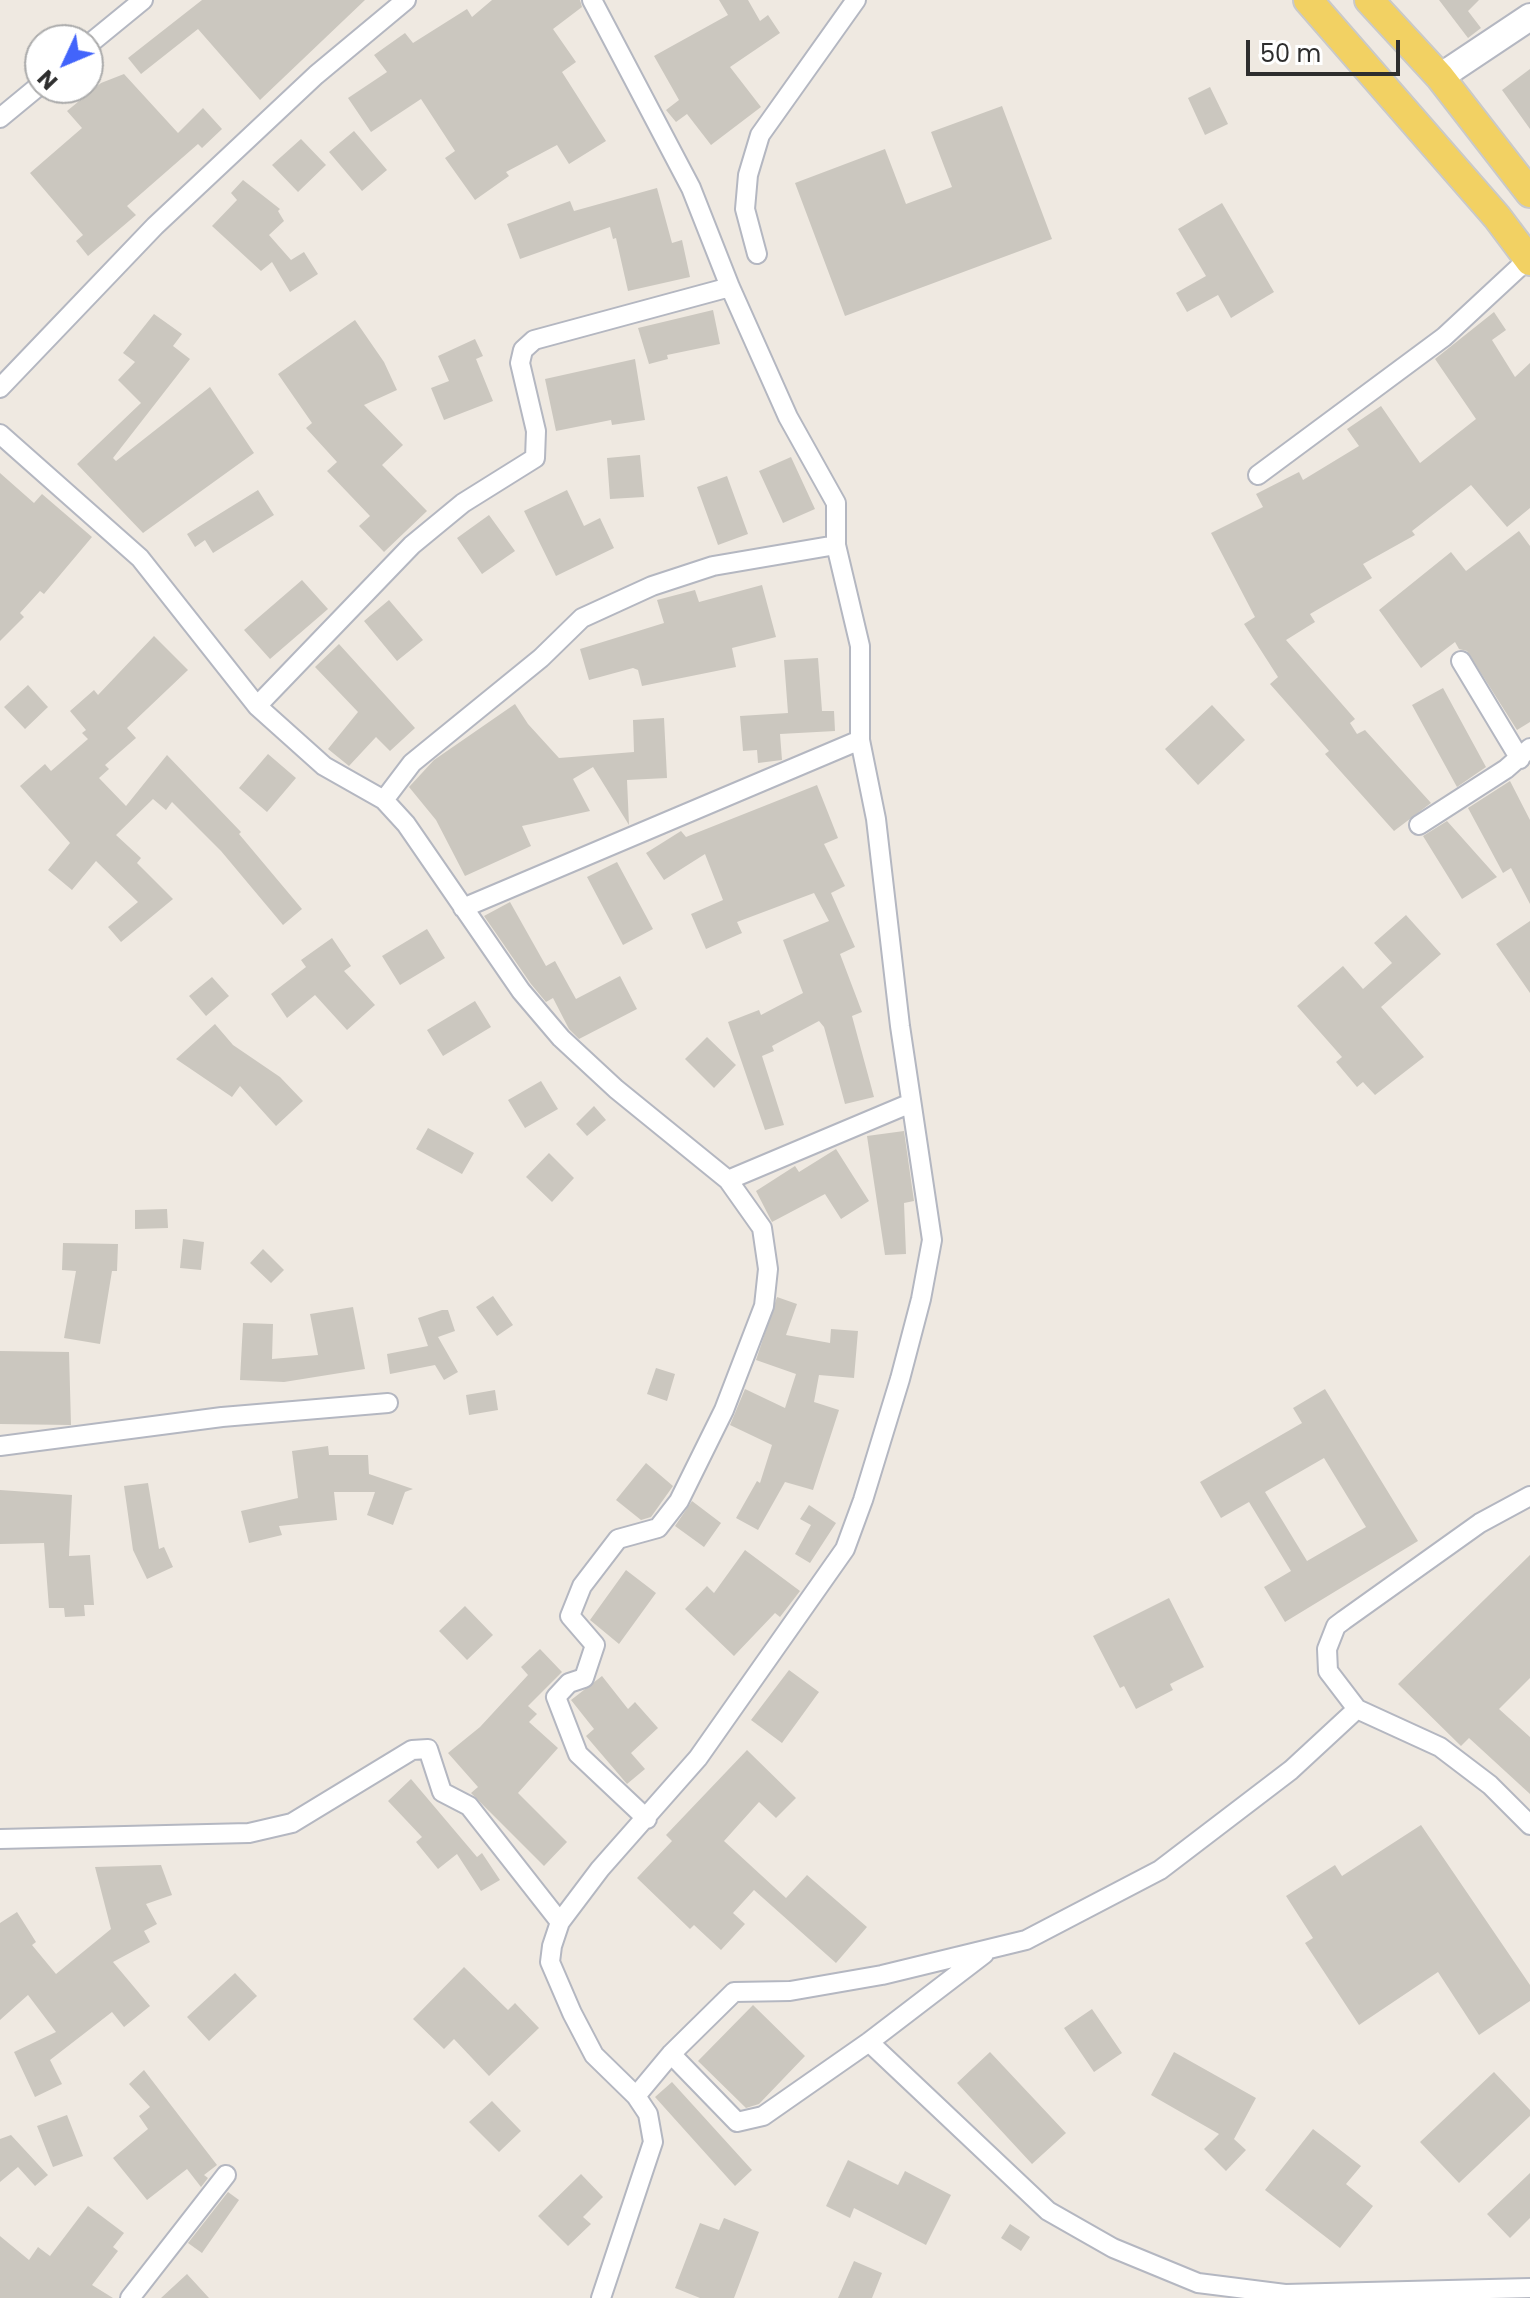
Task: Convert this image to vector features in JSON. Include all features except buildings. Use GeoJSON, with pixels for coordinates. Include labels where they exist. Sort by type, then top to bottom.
{"type":"FeatureCollection","features":[{"type":"Feature","properties":{"kind":"main road"},"geometry":{"type":"LineString","coordinates":[[1308,0],[1497,217],[1529,260]]}},
{"type":"Feature","properties":{"kind":"main road"},"geometry":{"type":"LineString","coordinates":[[1369,0],[1440,77],[1530,193]]}},
{"type":"Feature","properties":{"kind":"street"},"geometry":{"type":"LineString","coordinates":[[104,32],[143,0]]}},
{"type":"Feature","properties":{"kind":"street"},"geometry":{"type":"LineString","coordinates":[[0,388],[155,226],[316,75],[406,0]]}},
{"type":"Feature","properties":{"kind":"street"},"geometry":{"type":"LineString","coordinates":[[592,0],[691,188],[730,287],[788,417],[836,503],[836,545],[860,646],[860,740],[876,819],[911,1103],[932,1240],[921,1299],[863,1500],[845,1549],[733,1710],[647,1819],[600,1869],[560,1922],[550,1962],[559,1986],[594,2055],[636,2096],[648,2114],[653,2142],[601,2298]]}},
{"type":"Feature","properties":{"kind":"street"},"geometry":{"type":"LineString","coordinates":[[757,254],[745,209],[748,175],[760,135],[856,0]]}},
{"type":"Feature","properties":{"kind":"street"},"geometry":{"type":"LineString","coordinates":[[1440,77],[1530,17]]}},
{"type":"Feature","properties":{"kind":"street"},"geometry":{"type":"LineString","coordinates":[[0,118],[24,98]]}},
{"type":"Feature","properties":{"kind":"street"},"geometry":{"type":"LineString","coordinates":[[1258,475],[1444,337],[1529,260]]}},
{"type":"Feature","properties":{"kind":"street"},"geometry":{"type":"LineString","coordinates":[[257,706],[412,545],[463,503],[535,458],[536,431],[520,363],[523,350],[534,340],[730,287]]}},
{"type":"Feature","properties":{"kind":"street"},"geometry":{"type":"LineString","coordinates":[[0,434],[140,558],[257,706],[324,766],[384,800],[423,846],[521,991],[561,1038],[616,1089],[728,1180],[762,1228],[768,1269],[764,1306],[724,1410],[679,1501],[658,1528],[618,1539],[582,1586],[570,1616],[595,1645],[584,1678],[569,1683],[556,1697],[578,1754],[647,1819]]}},
{"type":"Feature","properties":{"kind":"street"},"geometry":{"type":"LineString","coordinates":[[384,800],[412,763],[541,658],[582,618],[652,586],[713,566],[836,545]]}},
{"type":"Feature","properties":{"kind":"street"},"geometry":{"type":"LineString","coordinates":[[1419,825],[1525,754],[1461,661]]}},
{"type":"Feature","properties":{"kind":"street"},"geometry":{"type":"LineString","coordinates":[[463,908],[860,740]]}},
{"type":"Feature","properties":{"kind":"street"},"geometry":{"type":"LineString","coordinates":[[728,1180],[911,1103]]}},
{"type":"Feature","properties":{"kind":"street"},"geometry":{"type":"LineString","coordinates":[[0,1446],[222,1417],[388,1403]]}},
{"type":"Feature","properties":{"kind":"street"},"geometry":{"type":"LineString","coordinates":[[1530,1496],[1480,1523],[1336,1626],[1327,1649],[1328,1671],[1357,1709],[1440,1747],[1490,1785],[1530,1825]]}},
{"type":"Feature","properties":{"kind":"street"},"geometry":{"type":"LineString","coordinates":[[636,2096],[671,2054],[734,1992],[790,1991],[1026,1940],[1160,1870],[1291,1770],[1357,1709]]}},
{"type":"Feature","properties":{"kind":"street"},"geometry":{"type":"LineString","coordinates":[[0,1839],[249,1833],[292,1823],[412,1750],[428,1749],[442,1792],[469,1806],[560,1922]]}},
{"type":"Feature","properties":{"kind":"street"},"geometry":{"type":"LineString","coordinates":[[671,2054],[737,2122],[763,2116],[869,2042],[989,1950]]}},
{"type":"Feature","properties":{"kind":"street"},"geometry":{"type":"LineString","coordinates":[[869,2042],[1048,2211],[1113,2248],[1198,2283],[1285,2294],[1530,2288]]}},
{"type":"Feature","properties":{"kind":"street"},"geometry":{"type":"LineString","coordinates":[[130,2298],[226,2175]]}}]}
